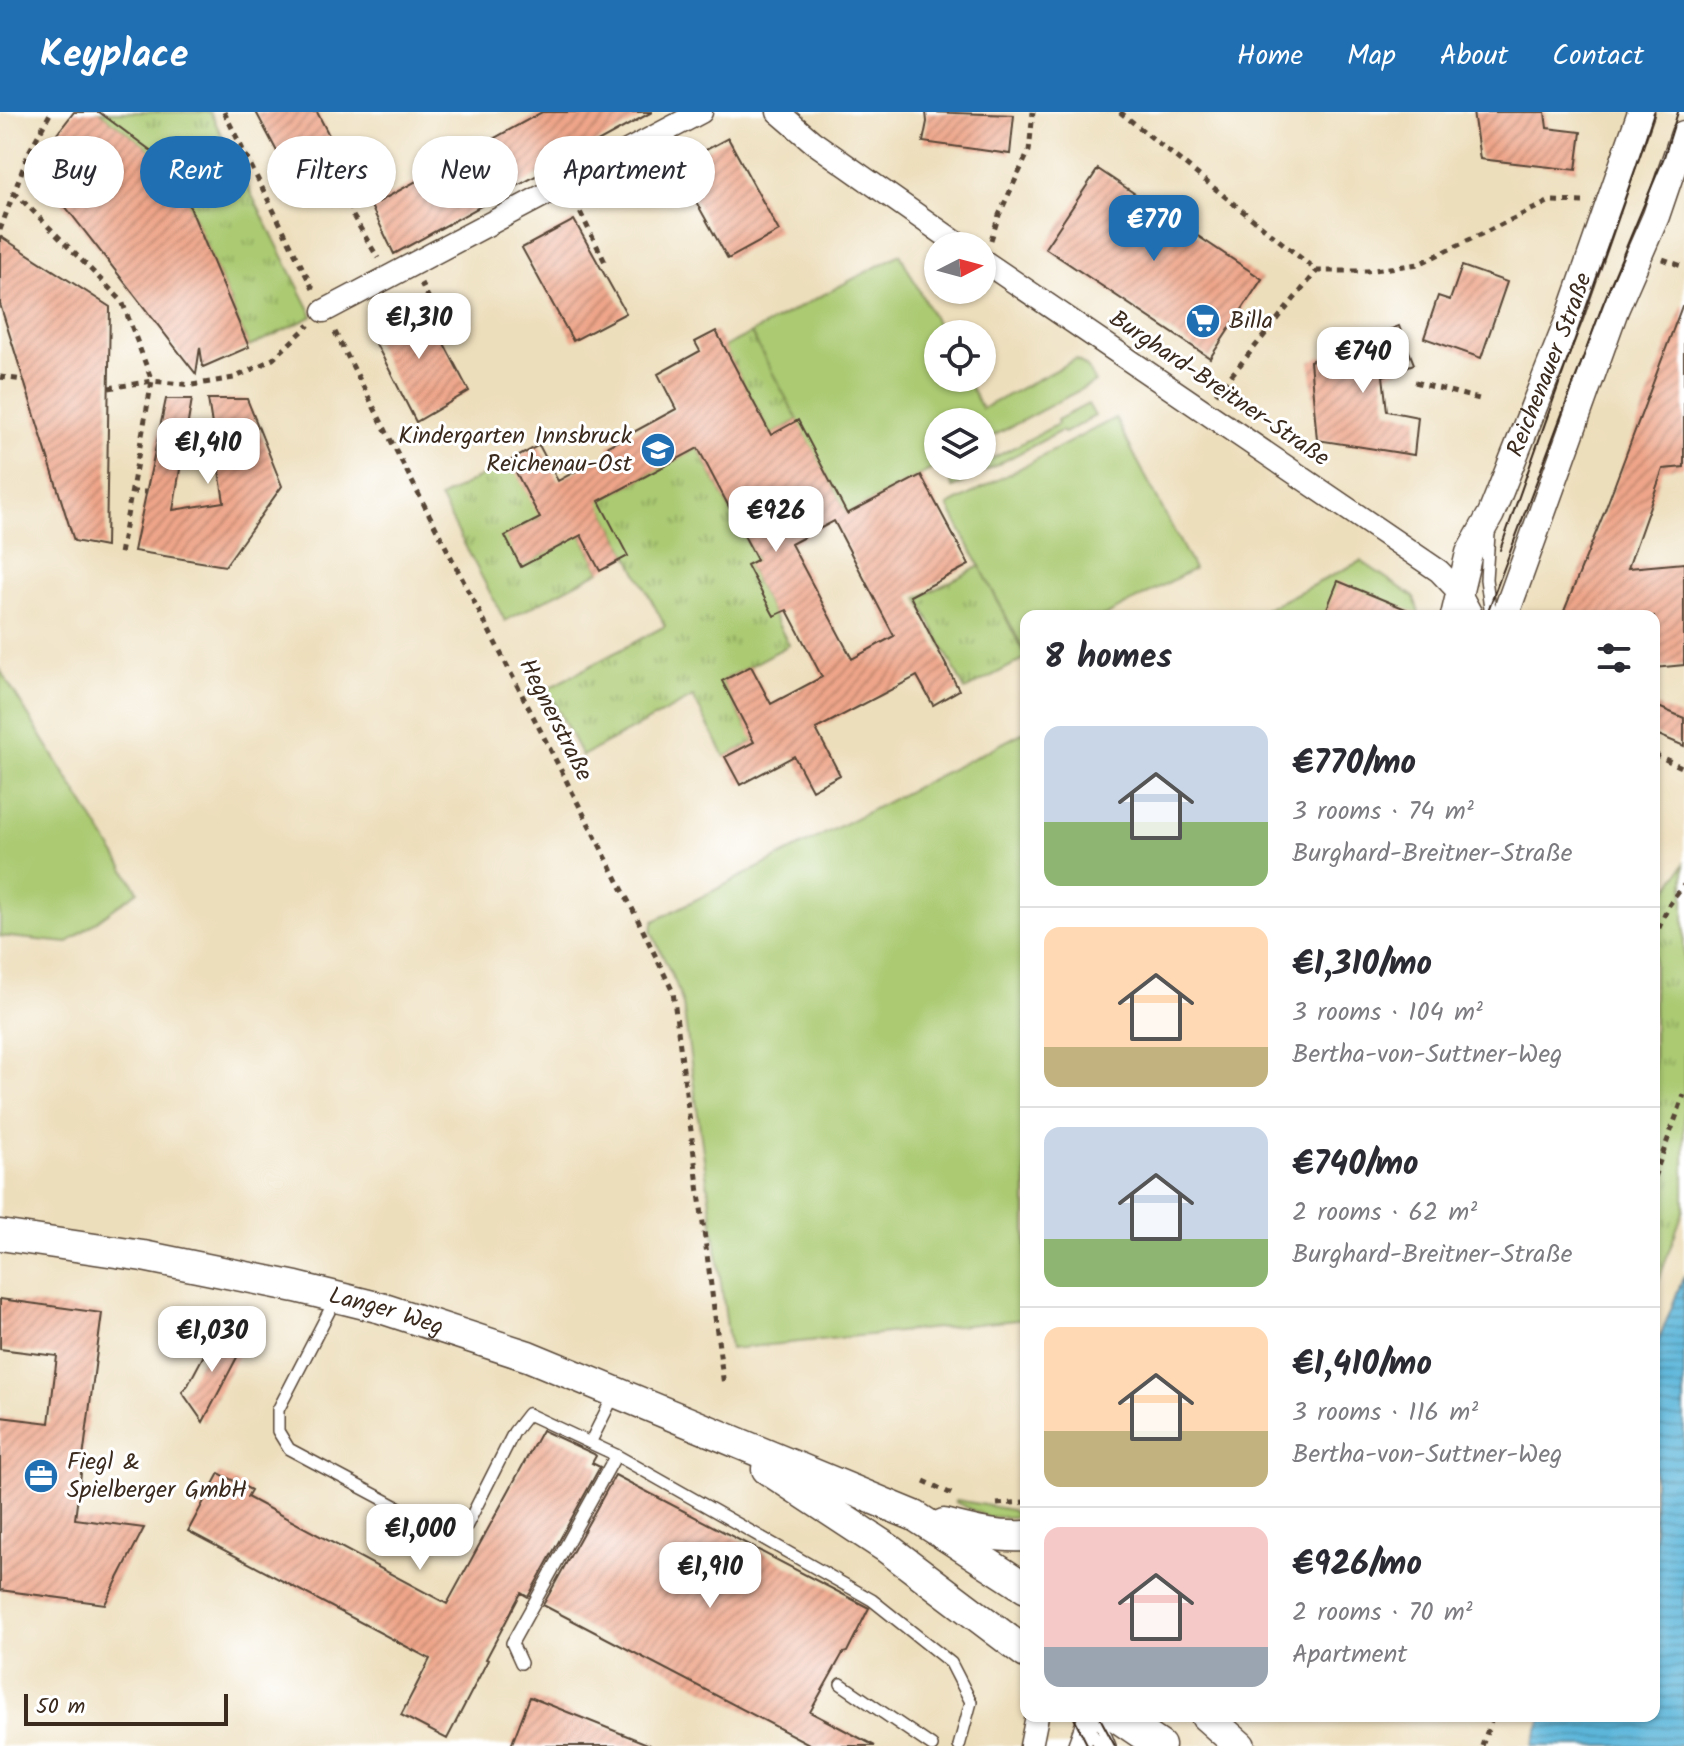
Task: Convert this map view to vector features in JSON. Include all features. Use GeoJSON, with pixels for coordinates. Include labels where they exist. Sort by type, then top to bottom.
{"type":"FeatureCollection","features":[{"type":"Feature","properties":{"kind":"main road","name":"Langer Weg"},"geometry":{"type":"LineString","coordinates":[[0,1235],[143,1256],[337,1297],[514,1351],[915,1516],[1020,1584]]}},
{"type":"Feature","properties":{"kind":"main road","name":"Langer Weg"},"geometry":{"type":"LineString","coordinates":[[709,1430],[887,1548],[1020,1648]]}},
{"type":"Feature","properties":{"kind":"main road"},"geometry":{"type":"LineString","coordinates":[[915,1516],[978,1533],[1020,1536]]}},
{"type":"Feature","properties":{"kind":"main road"},"geometry":{"type":"LineString","coordinates":[[1125,1722],[1160,1746]]}},
{"type":"Feature","properties":{"kind":"main road"},"geometry":{"type":"LineString","coordinates":[[1213,1722],[1240,1746]]}},
{"type":"Feature","properties":{"kind":"street"},"geometry":{"type":"LineString","coordinates":[[655,136],[701,112]]}},
{"type":"Feature","properties":{"kind":"street"},"geometry":{"type":"LineString","coordinates":[[778,112],[813,142],[941,232]]}},
{"type":"Feature","properties":{"kind":"street","name":"Reichenauer Straße"},"geometry":{"type":"LineString","coordinates":[[1456,604],[1469,553],[1491,514],[1570,316],[1641,112]]}},
{"type":"Feature","properties":{"kind":"street","name":"Reichenauer Straße"},"geometry":{"type":"LineString","coordinates":[[1507,610],[1615,310],[1656,216],[1684,134]]}},
{"type":"Feature","properties":{"kind":"street"},"geometry":{"type":"LineString","coordinates":[[324,311],[534,200]]}},
{"type":"Feature","properties":{"kind":"street","name":"Burghard-Breitner-Straße"},"geometry":{"type":"LineString","coordinates":[[996,257],[1427,562],[1451,581],[1456,604]]}},
{"type":"Feature","properties":{"kind":"street"},"geometry":{"type":"LineString","coordinates":[[1427,562],[1449,560],[1469,553]]}},
{"type":"Feature","properties":{"kind":"street"},"geometry":{"type":"LineString","coordinates":[[1031,1746],[1036,1722]]}},
{"type":"Feature","properties":{"kind":"lane"},"geometry":{"type":"LineString","coordinates":[[1490,610],[1486,579],[1491,514]]}},
{"type":"Feature","properties":{"kind":"lane"},"geometry":{"type":"LineString","coordinates":[[337,1297],[278,1410],[278,1431],[289,1449],[439,1529],[459,1532],[467,1525],[514,1432],[528,1414],[616,1455],[872,1600],[951,1663],[971,1702],[959,1746]]}},
{"type":"Feature","properties":{"kind":"lane"},"geometry":{"type":"LineString","coordinates":[[590,1443],[616,1392]]}},
{"type":"Feature","properties":{"kind":"lane"},"geometry":{"type":"LineString","coordinates":[[521,1663],[512,1643],[616,1455]]}},
{"type":"Feature","properties":{"kind":"lane"},"geometry":{"type":"LineString","coordinates":[[841,1684],[932,1746]]}},
{"type":"Feature","properties":{"kind":"lane"},"geometry":{"type":"LineString","coordinates":[[1087,1724],[1101,1746]]}},
{"type":"Feature","properties":{"kind":"lane"},"geometry":{"type":"LineString","coordinates":[[1087,1724],[1110,1746]]}},
{"type":"Feature","properties":{"kind":"path"},"geometry":{"type":"LineString","coordinates":[[0,230],[29,152],[51,112]]}},
{"type":"Feature","properties":{"kind":"path","name":"Hegnerstraße"},"geometry":{"type":"LineString","coordinates":[[224,112],[673,992],[724,1386]]}},
{"type":"Feature","properties":{"kind":"path"},"geometry":{"type":"LineString","coordinates":[[993,232],[1029,151],[1033,112]]}},
{"type":"Feature","properties":{"kind":"path"},"geometry":{"type":"LineString","coordinates":[[1120,112],[1317,271],[1367,271],[1419,264],[1550,201],[1594,202]]}},
{"type":"Feature","properties":{"kind":"path"},"geometry":{"type":"LineString","coordinates":[[14,192],[122,301],[152,381],[120,554]]}},
{"type":"Feature","properties":{"kind":"path"},"geometry":{"type":"LineString","coordinates":[[352,208],[353,216],[388,277]]}},
{"type":"Feature","properties":{"kind":"path"},"geometry":{"type":"LineString","coordinates":[[578,208],[606,264]]}},
{"type":"Feature","properties":{"kind":"path"},"geometry":{"type":"LineString","coordinates":[[1671,262],[1684,267]]}},
{"type":"Feature","properties":{"kind":"path"},"geometry":{"type":"LineString","coordinates":[[411,265],[452,344]]}},
{"type":"Feature","properties":{"kind":"path"},"geometry":{"type":"LineString","coordinates":[[1214,397],[1317,271]]}},
{"type":"Feature","properties":{"kind":"path"},"geometry":{"type":"LineString","coordinates":[[109,388],[152,381],[192,385],[234,378],[273,359],[324,311]]}},
{"type":"Feature","properties":{"kind":"path"},"geometry":{"type":"LineString","coordinates":[[0,377],[23,380]]}},
{"type":"Feature","properties":{"kind":"path"},"geometry":{"type":"LineString","coordinates":[[1415,382],[1483,400]]}},
{"type":"Feature","properties":{"kind":"path"},"geometry":{"type":"LineString","coordinates":[[131,492],[147,492]]}},
{"type":"Feature","properties":{"kind":"path"},"geometry":{"type":"LineString","coordinates":[[1660,757],[1684,768]]}},
{"type":"Feature","properties":{"kind":"path"},"geometry":{"type":"LineString","coordinates":[[1660,925],[1669,905],[1684,885]]}},
{"type":"Feature","properties":{"kind":"path"},"geometry":{"type":"LineString","coordinates":[[1660,1161],[1684,1095]]}},
{"type":"Feature","properties":{"kind":"path"},"geometry":{"type":"LineString","coordinates":[[924,1481],[967,1498]]}},
{"type":"Feature","properties":{"kind":"path"},"geometry":{"type":"LineString","coordinates":[[987,1503],[1020,1502]]}},
{"type":"Feature","properties":{"kind":"path"},"geometry":{"type":"LineString","coordinates":[[1482,1746],[1491,1722]]}},
{"type":"Feature","properties":{"kind":"green space"},"geometry":{"type":"Polygon","coordinates":[[[99,112],[210,112],[222,136],[140,136],[140,142],[99,112]]]}},
{"type":"Feature","properties":{"kind":"green space"},"geometry":{"type":"Polygon","coordinates":[[[251,193],[313,316],[249,347],[190,208],[251,208],[251,193]]]}},
{"type":"Feature","properties":{"kind":"green space"},"geometry":{"type":"Polygon","coordinates":[[[900,254],[935,320],[924,320],[924,392],[973,392],[981,408],[924,408],[924,473],[847,514],[751,333],[900,254]]]}},
{"type":"Feature","properties":{"kind":"green space"},"geometry":{"type":"Polygon","coordinates":[[[751,333],[798,420],[771,435],[724,347],[751,333]]]}},
{"type":"Feature","properties":{"kind":"green space"},"geometry":{"type":"Polygon","coordinates":[[[1076,359],[1088,368],[1095,382],[996,435],[996,408],[984,408],[1076,359]]]}},
{"type":"Feature","properties":{"kind":"green space"},"geometry":{"type":"Polygon","coordinates":[[[1088,404],[1095,416],[996,465],[996,457],[1058,424],[1057,420],[1088,404]]]}},
{"type":"Feature","properties":{"kind":"green space"},"geometry":{"type":"Polygon","coordinates":[[[1115,418],[1194,569],[1116,610],[1020,610],[1020,643],[948,506],[1115,418]]]}},
{"type":"Feature","properties":{"kind":"green space"},"geometry":{"type":"Polygon","coordinates":[[[698,448],[757,560],[748,566],[789,645],[722,681],[746,727],[761,738],[725,757],[693,697],[582,756],[547,689],[665,626],[605,512],[595,503],[698,448]]]}},
{"type":"Feature","properties":{"kind":"green space"},"geometry":{"type":"Polygon","coordinates":[[[510,461],[545,515],[506,536],[522,566],[565,543],[579,531],[600,571],[505,621],[440,498],[510,461]]]}},
{"type":"Feature","properties":{"kind":"green space"},"geometry":{"type":"Polygon","coordinates":[[[952,480],[968,480],[953,488],[952,480]]]}},
{"type":"Feature","properties":{"kind":"green space"},"geometry":{"type":"Polygon","coordinates":[[[1361,561],[1414,597],[1418,610],[1264,610],[1361,561]]]}},
{"type":"Feature","properties":{"kind":"green space"},"geometry":{"type":"Polygon","coordinates":[[[980,566],[1020,646],[1020,661],[965,690],[918,598],[980,566]]]}},
{"type":"Feature","properties":{"kind":"green space"},"geometry":{"type":"Polygon","coordinates":[[[0,670],[138,891],[67,943],[0,936],[0,670]]]}},
{"type":"Feature","properties":{"kind":"green space"},"geometry":{"type":"Polygon","coordinates":[[[1020,734],[1020,1320],[730,1349],[683,1005],[651,931],[654,921],[1020,734]]]}},
{"type":"Feature","properties":{"kind":"green space"},"geometry":{"type":"Polygon","coordinates":[[[1684,864],[1684,1209],[1660,1276],[1660,902],[1684,864]]]}},
{"type":"Feature","properties":{"kind":"green space"},"geometry":{"type":"Polygon","coordinates":[[[955,1502],[1011,1510],[1019,1517],[987,1517],[955,1502]]]}},
{"type":"Feature","properties":{"kind":"water"},"geometry":{"type":"Polygon","coordinates":[[[1684,1275],[1684,1746],[1532,1746],[1541,1722],[1660,1722],[1660,1337],[1684,1275]]]}},
{"type":"Feature","properties":{"kind":"building"},"geometry":{"type":"Polygon","coordinates":[[[74,112],[99,112],[140,142],[140,208],[190,208],[249,347],[203,367],[200,347],[196,374],[67,208],[124,208],[124,136],[55,136],[74,112]]]}},
{"type":"Feature","properties":{"kind":"building"},"geometry":{"type":"Polygon","coordinates":[[[256,112],[317,112],[329,136],[269,136],[256,112]]]}},
{"type":"Feature","properties":{"kind":"building"},"geometry":{"type":"Polygon","coordinates":[[[542,112],[652,112],[608,136],[534,136],[534,177],[518,186],[518,136],[498,136],[542,112]]]}},
{"type":"Feature","properties":{"kind":"building"},"geometry":{"type":"Polygon","coordinates":[[[926,112],[1014,115],[1010,154],[923,142],[926,112]]]}},
{"type":"Feature","properties":{"kind":"building"},"geometry":{"type":"Polygon","coordinates":[[[1473,112],[1545,112],[1547,128],[1581,132],[1576,170],[1480,159],[1473,112]]]}},
{"type":"Feature","properties":{"kind":"building"},"geometry":{"type":"Polygon","coordinates":[[[728,138],[779,231],[728,259],[699,208],[715,208],[715,145],[728,138]]]}},
{"type":"Feature","properties":{"kind":"building"},"geometry":{"type":"Polygon","coordinates":[[[1098,169],[1262,279],[1210,358],[1045,248],[1098,169]]]}},
{"type":"Feature","properties":{"kind":"building"},"geometry":{"type":"Polygon","coordinates":[[[412,183],[412,208],[478,208],[394,254],[372,208],[396,208],[396,192],[412,183]]]}},
{"type":"Feature","properties":{"kind":"building"},"geometry":{"type":"Polygon","coordinates":[[[574,220],[626,313],[573,341],[522,248],[574,220]]]}},
{"type":"Feature","properties":{"kind":"building"},"geometry":{"type":"Polygon","coordinates":[[[0,236],[110,307],[106,547],[74,541],[0,304],[0,236]]]}},
{"type":"Feature","properties":{"kind":"building"},"geometry":{"type":"Polygon","coordinates":[[[1462,266],[1507,282],[1481,358],[1424,338],[1438,296],[1450,300],[1462,266]]]}},
{"type":"Feature","properties":{"kind":"building"},"geometry":{"type":"Polygon","coordinates":[[[421,300],[469,391],[416,422],[369,330],[421,300]]]}},
{"type":"Feature","properties":{"kind":"building"},"geometry":{"type":"Polygon","coordinates":[[[1684,306],[1684,467],[1663,469],[1628,568],[1684,563],[1684,665],[1660,667],[1660,610],[1564,610],[1684,306]]]}},
{"type":"Feature","properties":{"kind":"building"},"geometry":{"type":"Polygon","coordinates":[[[1399,326],[1414,364],[1383,376],[1387,411],[1418,417],[1414,455],[1317,440],[1310,361],[1399,326]]]}},
{"type":"Feature","properties":{"kind":"building"},"geometry":{"type":"Polygon","coordinates":[[[716,331],[771,435],[798,420],[847,514],[921,475],[969,565],[910,596],[959,690],[933,705],[917,676],[816,729],[840,775],[812,790],[794,756],[740,785],[725,757],[754,742],[722,681],[751,666],[771,704],[822,677],[787,610],[774,616],[747,565],[757,560],[698,448],[599,501],[628,556],[600,571],[581,535],[521,567],[505,536],[540,518],[510,461],[539,445],[558,481],[611,452],[608,446],[676,409],[658,374],[700,351],[695,342],[716,331]],[[834,521],[791,544],[852,659],[894,636],[834,521]]]}},
{"type":"Feature","properties":{"kind":"building"},"geometry":{"type":"Polygon","coordinates":[[[166,399],[192,399],[173,510],[224,502],[208,399],[247,399],[282,486],[225,566],[134,551],[166,399]]]}},
{"type":"Feature","properties":{"kind":"building"},"geometry":{"type":"Polygon","coordinates":[[[1338,581],[1408,610],[1326,610],[1338,581]]]}},
{"type":"Feature","properties":{"kind":"building"},"geometry":{"type":"Polygon","coordinates":[[[1660,708],[1684,718],[1684,746],[1660,736],[1660,708]]]}},
{"type":"Feature","properties":{"kind":"building","name":"Fiegl & Spielberger GmbH"},"geometry":{"type":"Polygon","coordinates":[[[0,1299],[102,1313],[75,1519],[144,1528],[105,1604],[0,1590],[0,1417],[49,1423],[57,1356],[0,1349],[0,1299]]]}},
{"type":"Feature","properties":{"kind":"building"},"geometry":{"type":"Polygon","coordinates":[[[214,1336],[245,1342],[203,1422],[182,1392],[214,1336]]]}},
{"type":"Feature","properties":{"kind":"building"},"geometry":{"type":"Polygon","coordinates":[[[542,1430],[594,1454],[592,1463],[600,1467],[528,1597],[521,1593],[447,1739],[401,1715],[430,1659],[188,1531],[219,1473],[251,1490],[247,1497],[447,1604],[542,1430]]]}},
{"type":"Feature","properties":{"kind":"building"},"geometry":{"type":"Polygon","coordinates":[[[615,1475],[869,1608],[847,1652],[843,1653],[810,1712],[875,1746],[813,1746],[543,1605],[615,1475]]]}},
{"type":"Feature","properties":{"kind":"building"},"geometry":{"type":"Polygon","coordinates":[[[530,1697],[650,1745],[650,1746],[511,1746],[530,1697]]]}},
{"type":"Feature","properties":{"kind":"tram line"},"geometry":{"type":"LineString","coordinates":[[1500,550],[1654,112]]}},
{"type":"Feature","properties":{"kind":"tram line"},"geometry":{"type":"LineString","coordinates":[[1488,610],[1610,286],[1664,157],[1678,112]]}},
{"type":"Feature","properties":{"kind":"tram line"},"geometry":{"type":"LineString","coordinates":[[1076,1722],[1088,1746]]}},
{"type":"Feature","properties":{"kind":"tram line"},"geometry":{"type":"LineString","coordinates":[[1102,1722],[1115,1746]]}},
{"type":"Feature","properties":{"kind":"place","name":"Billa"},"geometry":{"type":"Point","coordinates":[1203,321]}},
{"type":"Feature","properties":{"kind":"place","name":"Kindergarten Innsbruck Reichenau-Ost"},"geometry":{"type":"Point","coordinates":[658,450]}},
{"type":"Feature","properties":{"kind":"place","name":"Fiegl & Spielberger GmbH"},"geometry":{"type":"Point","coordinates":[41,1476]}}]}
